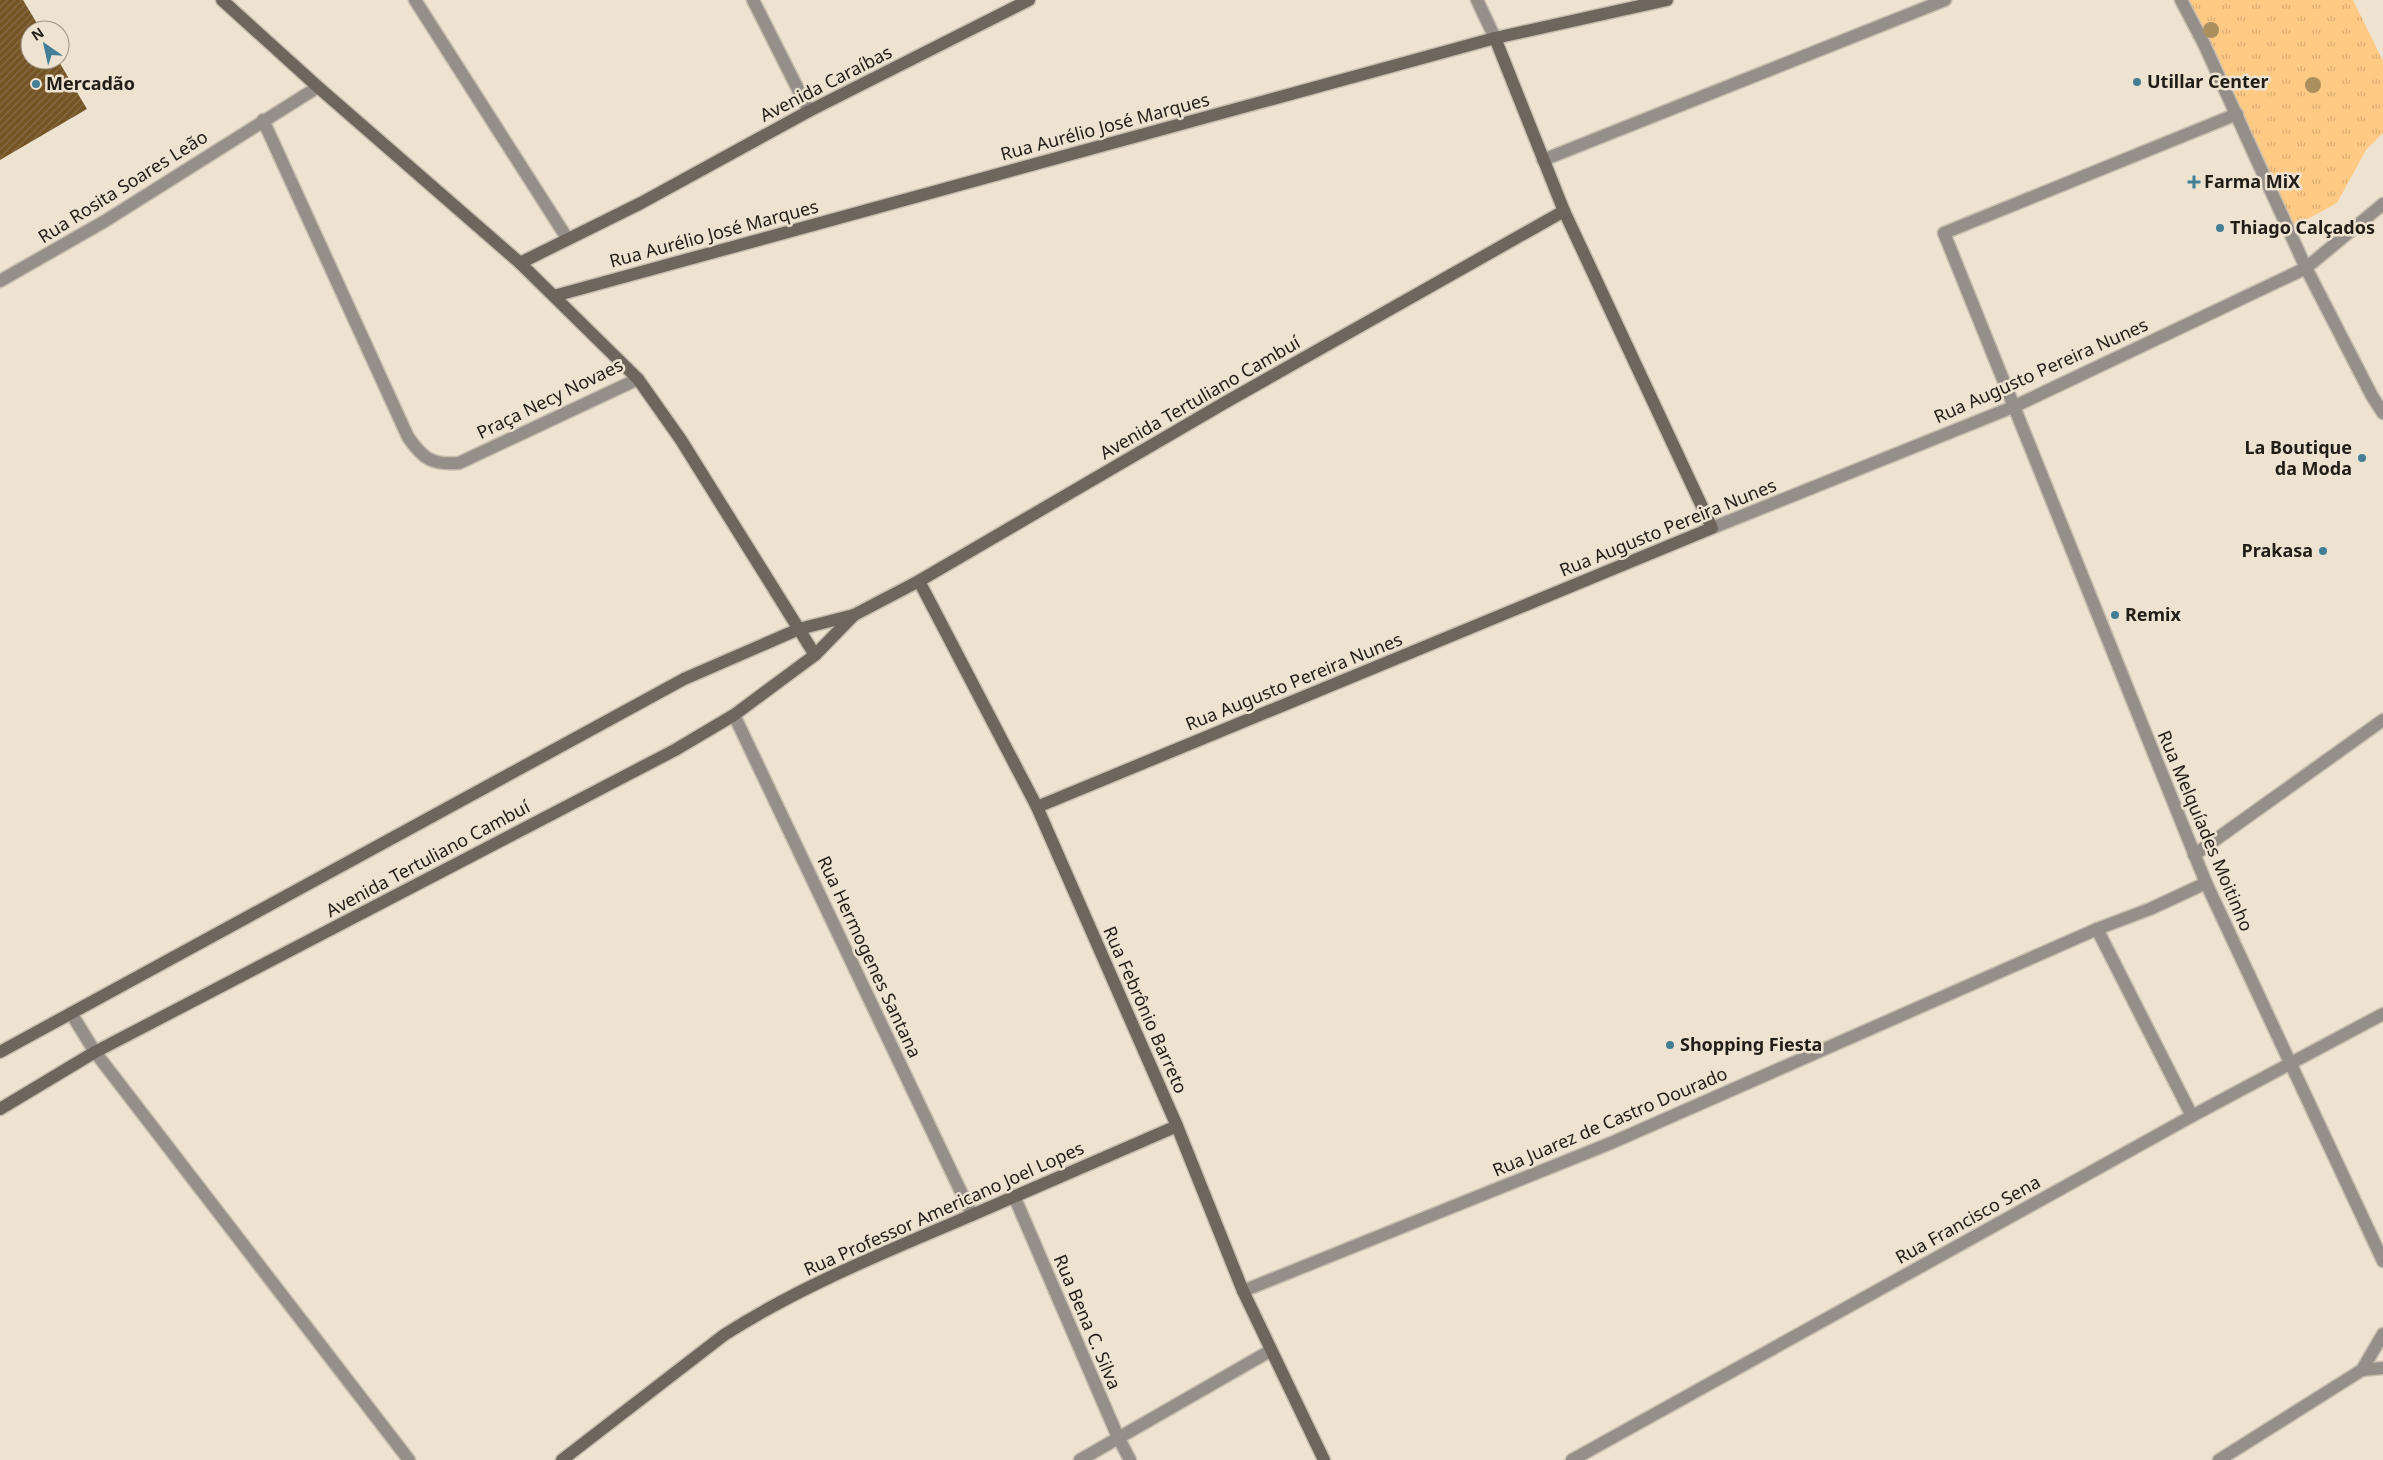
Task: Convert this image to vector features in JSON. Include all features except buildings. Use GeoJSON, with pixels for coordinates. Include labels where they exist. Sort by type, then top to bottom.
{"type":"FeatureCollection","features":[{"type":"Feature","properties":{"kind":"main road","name":"Praça Necy Novaes"},"geometry":{"type":"LineString","coordinates":[[222,0],[318,87],[520,263],[638,379]]}},
{"type":"Feature","properties":{"kind":"main road","name":"Avenida Caraíbas"},"geometry":{"type":"LineString","coordinates":[[520,263],[566,238],[641,203],[808,111],[1029,0]]}},
{"type":"Feature","properties":{"kind":"main road","name":"Rua Aurélio José Marques"},"geometry":{"type":"LineString","coordinates":[[554,296],[1494,38],[1667,0]]}},
{"type":"Feature","properties":{"kind":"main road"},"geometry":{"type":"LineString","coordinates":[[1494,38],[1564,211],[1712,528]]}},
{"type":"Feature","properties":{"kind":"main road","name":"Avenida Tertuliano Cambuí"},"geometry":{"type":"LineString","coordinates":[[0,1052],[684,679],[799,629],[854,615],[919,581],[1226,402],[1564,211]]}},
{"type":"Feature","properties":{"kind":"main road"},"geometry":{"type":"LineString","coordinates":[[638,379],[681,440],[815,655]]}},
{"type":"Feature","properties":{"kind":"main road","name":"Rua Augusto Pereira Nunes"},"geometry":{"type":"LineString","coordinates":[[1037,807],[1712,528]]}},
{"type":"Feature","properties":{"kind":"main road","name":"Rua Febrônio Barreto"},"geometry":{"type":"LineString","coordinates":[[919,581],[1037,807],[1177,1126],[1243,1292],[1324,1460]]}},
{"type":"Feature","properties":{"kind":"main road","name":"Avenida Tertuliano Cambuí"},"geometry":{"type":"LineString","coordinates":[[1,1107],[95,1052],[675,750],[734,715],[815,655],[854,615]]}},
{"type":"Feature","properties":{"kind":"main road","name":"Rua Professor Americano Joel Lopes"},"geometry":{"type":"LineString","coordinates":[[562,1460],[710,1345],[748,1319],[835,1274],[896,1246],[1177,1126]]}},
{"type":"Feature","properties":{"kind":"street"},"geometry":{"type":"LineString","coordinates":[[415,0],[566,238]]}},
{"type":"Feature","properties":{"kind":"street"},"geometry":{"type":"LineString","coordinates":[[753,0],[808,111]]}},
{"type":"Feature","properties":{"kind":"street"},"geometry":{"type":"LineString","coordinates":[[1477,0],[1494,38]]}},
{"type":"Feature","properties":{"kind":"street"},"geometry":{"type":"LineString","coordinates":[[1543,160],[1945,0]]}},
{"type":"Feature","properties":{"kind":"street"},"geometry":{"type":"LineString","coordinates":[[2181,0],[2237,114],[2306,268],[2372,396],[2383,413]]}},
{"type":"Feature","properties":{"kind":"street"},"geometry":{"type":"LineString","coordinates":[[263,120],[318,87]]}},
{"type":"Feature","properties":{"kind":"street","name":"Rua Melquíades Moitinho"},"geometry":{"type":"LineString","coordinates":[[2237,114],[1944,233],[2206,884],[2383,1261]]}},
{"type":"Feature","properties":{"kind":"street","name":"Rua Rosita Soares Leão"},"geometry":{"type":"LineString","coordinates":[[0,281],[105,221],[263,120]]}},
{"type":"Feature","properties":{"kind":"street","name":"Praça Necy Novaes"},"geometry":{"type":"LineString","coordinates":[[263,120],[408,437],[425,457],[437,464],[459,463],[638,379]]}},
{"type":"Feature","properties":{"kind":"street","name":"Rua Augusto Pereira Nunes"},"geometry":{"type":"LineString","coordinates":[[1712,528],[2013,407],[2306,268],[2383,204]]}},
{"type":"Feature","properties":{"kind":"street","name":"Rua Hermogenes Santana"},"geometry":{"type":"LineString","coordinates":[[734,715],[972,1215]]}},
{"type":"Feature","properties":{"kind":"street"},"geometry":{"type":"LineString","coordinates":[[2194,855],[2383,720]]}},
{"type":"Feature","properties":{"kind":"street","name":"Rua Juarez de Castro Dourado"},"geometry":{"type":"LineString","coordinates":[[1243,1292],[1611,1142],[2097,929],[2150,909],[2206,884]]}},
{"type":"Feature","properties":{"kind":"street"},"geometry":{"type":"LineString","coordinates":[[2097,929],[2192,1116]]}},
{"type":"Feature","properties":{"kind":"street"},"geometry":{"type":"LineString","coordinates":[[71,1013],[95,1052],[409,1460]]}},
{"type":"Feature","properties":{"kind":"street","name":"Rua Francisco Sena"},"geometry":{"type":"LineString","coordinates":[[1572,1460],[2192,1116],[2383,1014]]}},
{"type":"Feature","properties":{"kind":"street","name":"Rua Bena C. Silva"},"geometry":{"type":"LineString","coordinates":[[1014,1196],[1118,1437],[1130,1460]]}},
{"type":"Feature","properties":{"kind":"street"},"geometry":{"type":"LineString","coordinates":[[2362,1370],[2383,1334]]}},
{"type":"Feature","properties":{"kind":"street"},"geometry":{"type":"LineString","coordinates":[[1080,1460],[1270,1351]]}},
{"type":"Feature","properties":{"kind":"street"},"geometry":{"type":"LineString","coordinates":[[2219,1460],[2362,1370],[2383,1368]]}},
{"type":"Feature","properties":{"kind":"green space"},"geometry":{"type":"Polygon","coordinates":[[[2187,0],[2353,0],[2383,61],[2383,133],[2366,150],[2337,203],[2293,227],[2187,0]]]}},
{"type":"Feature","properties":{"kind":"place","name":"Utillar Center"},"geometry":{"type":"Point","coordinates":[2137,82]}},
{"type":"Feature","properties":{"kind":"place","name":"Mercadão"},"geometry":{"type":"Point","coordinates":[36,84]}},
{"type":"Feature","properties":{"kind":"place","name":"Farma MiX"},"geometry":{"type":"Point","coordinates":[2194,182]}},
{"type":"Feature","properties":{"kind":"place","name":"Thiago Calçados"},"geometry":{"type":"Point","coordinates":[2220,228]}},
{"type":"Feature","properties":{"kind":"place","name":"La Boutique da Moda"},"geometry":{"type":"Point","coordinates":[2362,458]}},
{"type":"Feature","properties":{"kind":"place","name":"Prakasa"},"geometry":{"type":"Point","coordinates":[2323,551]}},
{"type":"Feature","properties":{"kind":"place","name":"Remix"},"geometry":{"type":"Point","coordinates":[2115,615]}},
{"type":"Feature","properties":{"kind":"place","name":"Shopping Fiesta"},"geometry":{"type":"Point","coordinates":[1670,1045]}}]}
